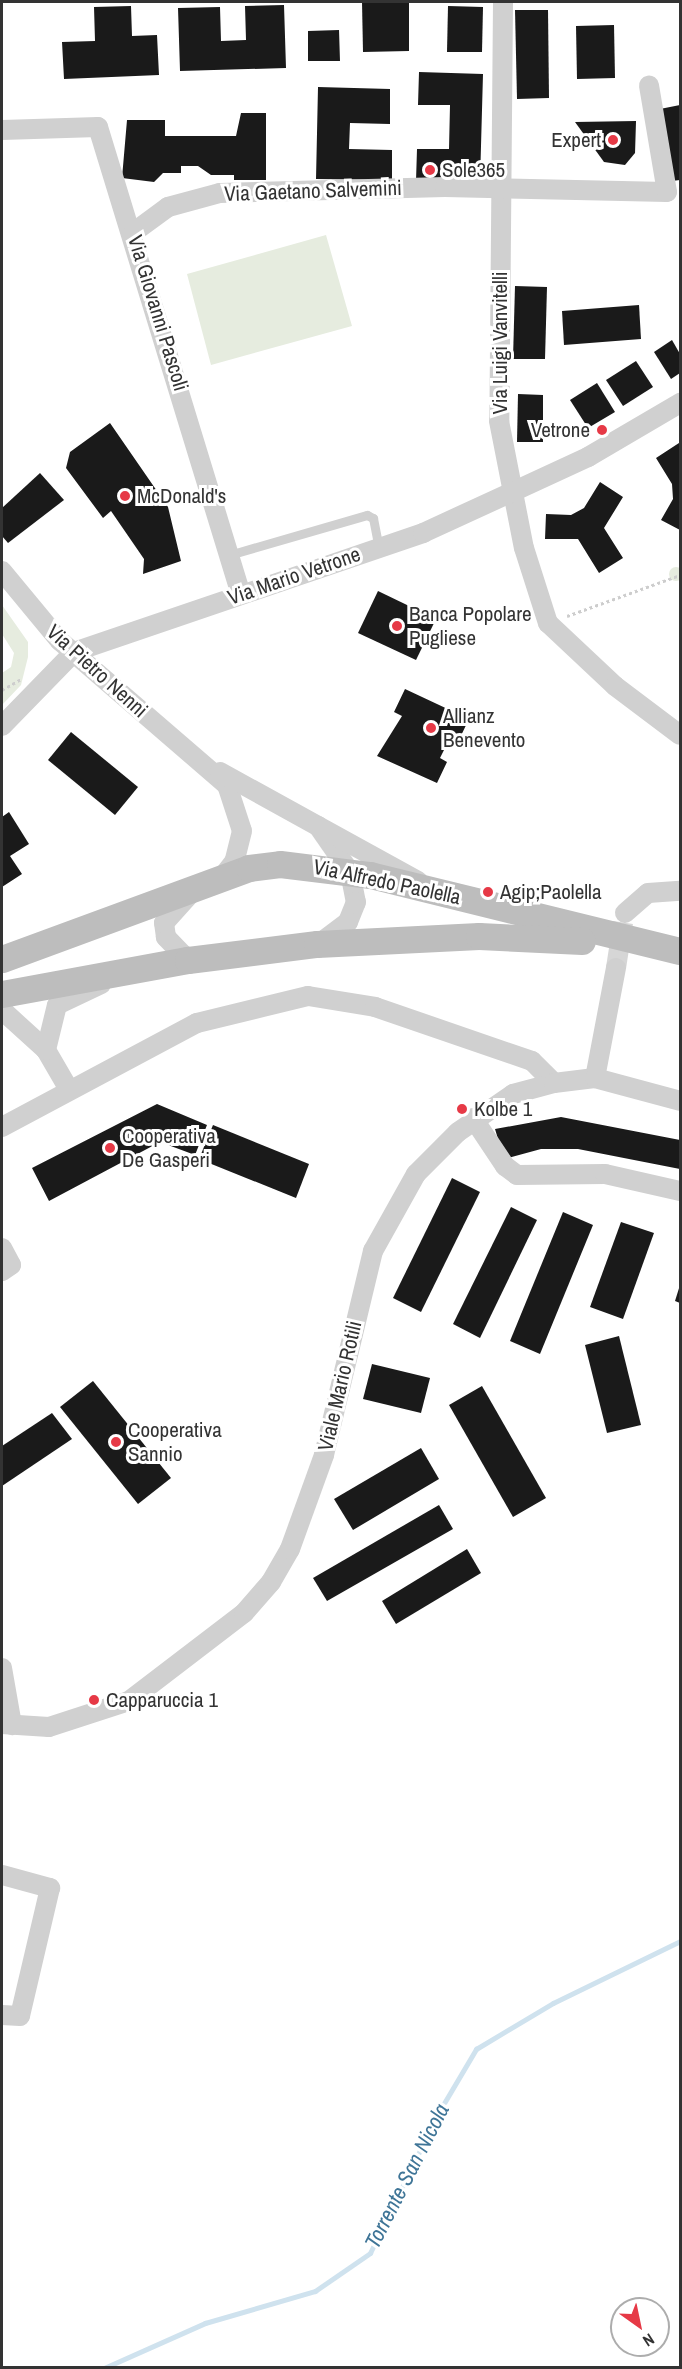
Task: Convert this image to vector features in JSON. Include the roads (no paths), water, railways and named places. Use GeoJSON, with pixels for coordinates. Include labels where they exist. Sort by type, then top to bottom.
{"type":"FeatureCollection","features":[{"type":"Feature","properties":{"kind":"main road","name":"Via Alfredo Paolella"},"geometry":{"type":"LineString","coordinates":[[2,959],[207,884],[280,864],[350,872],[681,951]]}},
{"type":"Feature","properties":{"kind":"main road","name":"Via Alfredo Paolella"},"geometry":{"type":"LineString","coordinates":[[2,994],[188,960],[316,944],[479,936],[640,943]]}},
{"type":"Feature","properties":{"kind":"street","name":"Via Luigi Vanvitelli"},"geometry":{"type":"LineString","coordinates":[[503,2],[499,421],[512,495],[548,623],[615,686],[681,735]]}},
{"type":"Feature","properties":{"kind":"street"},"geometry":{"type":"LineString","coordinates":[[503,190],[667,192],[649,86]]}},
{"type":"Feature","properties":{"kind":"street","name":"Via Giovanni Pascoli"},"geometry":{"type":"LineString","coordinates":[[2,130],[98,127],[134,232],[241,594]]}},
{"type":"Feature","properties":{"kind":"street","name":"Via Gaetano Salvemini"},"geometry":{"type":"LineString","coordinates":[[134,232],[168,207],[220,193],[503,190]]}},
{"type":"Feature","properties":{"kind":"street","name":"Via Mario Vetrone"},"geometry":{"type":"LineString","coordinates":[[74,652],[379,548],[512,495],[681,403]]}},
{"type":"Feature","properties":{"kind":"street","name":"Via Pietro Nenni"},"geometry":{"type":"LineString","coordinates":[[2,571],[74,652],[227,785],[242,831],[234,862],[164,923],[166,937],[188,960]]}},
{"type":"Feature","properties":{"kind":"street"},"geometry":{"type":"LineString","coordinates":[[2,726],[74,652]]}},
{"type":"Feature","properties":{"kind":"street","name":"Via Pietro Nenni"},"geometry":{"type":"LineString","coordinates":[[202,762],[318,826],[350,872]]}},
{"type":"Feature","properties":{"kind":"street"},"geometry":{"type":"LineString","coordinates":[[318,826],[439,893]]}},
{"type":"Feature","properties":{"kind":"street"},"geometry":{"type":"LineString","coordinates":[[316,944],[348,922],[356,902],[350,872]]}},
{"type":"Feature","properties":{"kind":"street"},"geometry":{"type":"LineString","coordinates":[[625,913],[648,893],[681,891]]}},
{"type":"Feature","properties":{"kind":"street"},"geometry":{"type":"LineString","coordinates":[[46,1050],[57,1005],[139,968]]}},
{"type":"Feature","properties":{"kind":"street"},"geometry":{"type":"LineString","coordinates":[[596,1078],[616,968]]}},
{"type":"Feature","properties":{"kind":"street"},"geometry":{"type":"LineString","coordinates":[[2,1127],[68,1088],[197,1023],[308,996],[375,1007],[532,1061],[554,1083]]}},
{"type":"Feature","properties":{"kind":"street"},"geometry":{"type":"LineString","coordinates":[[2,1010],[46,1050],[68,1088]]}},
{"type":"Feature","properties":{"kind":"street","name":"Viale Mario Rotili"},"geometry":{"type":"LineString","coordinates":[[7,1724],[49,1727],[129,1701],[244,1614],[271,1582],[290,1549],[324,1455],[373,1251],[416,1174],[473,1118],[513,1094],[554,1083],[596,1078],[681,1101]]}},
{"type":"Feature","properties":{"kind":"street"},"geometry":{"type":"LineString","coordinates":[[473,1118],[505,1166],[518,1175],[605,1174],[681,1191]]}},
{"type":"Feature","properties":{"kind":"street"},"geometry":{"type":"LineString","coordinates":[[2,1248],[11,1265],[2,1271]]}},
{"type":"Feature","properties":{"kind":"street"},"geometry":{"type":"LineString","coordinates":[[2,1668],[7,1724]]}},
{"type":"Feature","properties":{"kind":"street"},"geometry":{"type":"LineString","coordinates":[[2,1875],[50,1888],[20,2016],[2,2014]]}},
{"type":"Feature","properties":{"kind":"lane"},"geometry":{"type":"LineString","coordinates":[[229,555],[367,515],[373,518],[379,548]]}},
{"type":"Feature","properties":{"kind":"waterway","name":"Torrente San Nicola"},"geometry":{"type":"LineString","coordinates":[[104,2368],[205,2323],[315,2291],[370,2253],[437,2115],[476,2049],[553,2003],[680,1941]]}},
{"type":"Feature","properties":{"kind":"tunnel"},"geometry":{"type":"LineString","coordinates":[[616,968],[623,923]]}},
{"type":"Feature","properties":{"kind":"place","name":"Expert"},"geometry":{"type":"Point","coordinates":[613,140]}},
{"type":"Feature","properties":{"kind":"place","name":"Sole365"},"geometry":{"type":"Point","coordinates":[430,170]}},
{"type":"Feature","properties":{"kind":"place","name":"Vetrone"},"geometry":{"type":"Point","coordinates":[602,430]}},
{"type":"Feature","properties":{"kind":"place","name":"McDonald's"},"geometry":{"type":"Point","coordinates":[125,496]}},
{"type":"Feature","properties":{"kind":"place","name":"Banca Popolare Pugliese"},"geometry":{"type":"Point","coordinates":[397,626]}},
{"type":"Feature","properties":{"kind":"place","name":"Allianz Benevento"},"geometry":{"type":"Point","coordinates":[431,728]}},
{"type":"Feature","properties":{"kind":"place","name":"Agip;Paolella"},"geometry":{"type":"Point","coordinates":[488,892]}},
{"type":"Feature","properties":{"kind":"place","name":"Kolbe 1"},"geometry":{"type":"Point","coordinates":[462,1109]}},
{"type":"Feature","properties":{"kind":"place","name":"Cooperativa De Gasperi"},"geometry":{"type":"Point","coordinates":[110,1148]}},
{"type":"Feature","properties":{"kind":"place","name":"Cooperativa Sannio"},"geometry":{"type":"Point","coordinates":[116,1442]}},
{"type":"Feature","properties":{"kind":"place","name":"Capparuccia 1"},"geometry":{"type":"Point","coordinates":[94,1700]}}]}
